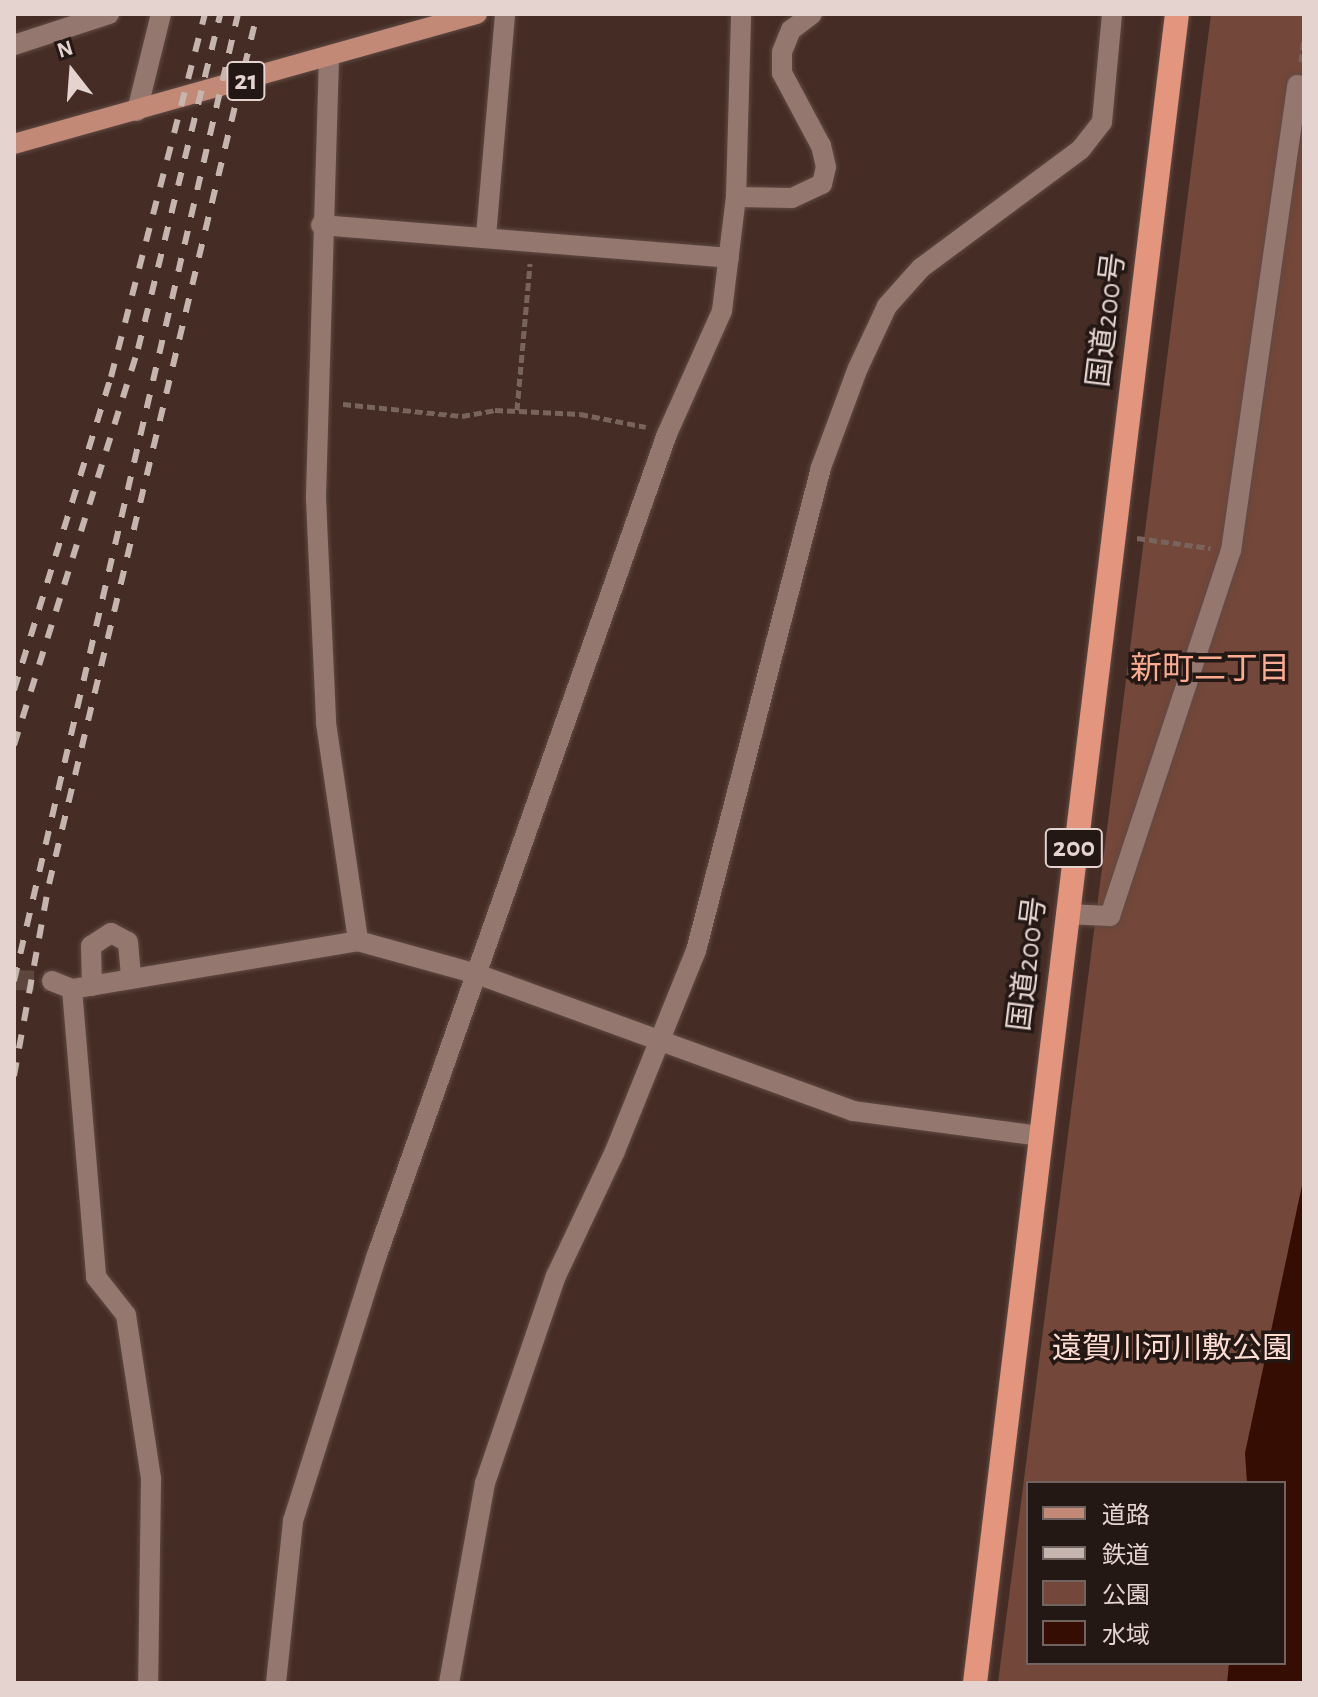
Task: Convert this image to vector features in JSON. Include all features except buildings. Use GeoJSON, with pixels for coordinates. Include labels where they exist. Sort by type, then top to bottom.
{"type":"FeatureCollection","features":[{"type":"Feature","properties":{"kind":"highway","name":"国道200号"},"geometry":{"type":"LineString","coordinates":[[975,1683],[1025,1293],[1066,914],[1177,14]]}},
{"type":"Feature","properties":{"kind":"main road","name":"21"},"geometry":{"type":"LineString","coordinates":[[14,144],[477,14]]}},
{"type":"Feature","properties":{"kind":"street"},"geometry":{"type":"LineString","coordinates":[[14,45],[109,14]]}},
{"type":"Feature","properties":{"kind":"street"},"geometry":{"type":"LineString","coordinates":[[137,111],[161,14]]}},
{"type":"Feature","properties":{"kind":"street"},"geometry":{"type":"LineString","coordinates":[[486,236],[505,14]]}},
{"type":"Feature","properties":{"kind":"street"},"geometry":{"type":"LineString","coordinates":[[276,1683],[293,1521],[377,1255],[667,434],[722,311],[736,197],[741,14]]}},
{"type":"Feature","properties":{"kind":"street"},"geometry":{"type":"LineString","coordinates":[[736,197],[792,198],[822,184],[826,167],[821,146],[782,73],[782,52],[791,30],[812,14]]}},
{"type":"Feature","properties":{"kind":"street"},"geometry":{"type":"LineString","coordinates":[[449,1683],[485,1483],[556,1276],[661,1040],[696,951],[820,470],[858,368],[887,306],[921,268],[1081,149],[1102,122],[1112,14]]}},
{"type":"Feature","properties":{"kind":"street"},"geometry":{"type":"LineString","coordinates":[[329,57],[321,225],[318,400],[326,723],[358,941]]}},
{"type":"Feature","properties":{"kind":"street"},"geometry":{"type":"LineString","coordinates":[[1066,914],[1110,916],[1231,551],[1297,85]]}},
{"type":"Feature","properties":{"kind":"street"},"geometry":{"type":"LineString","coordinates":[[321,225],[532,239],[729,258]]}},
{"type":"Feature","properties":{"kind":"street"},"geometry":{"type":"LineString","coordinates":[[131,979],[128,942],[111,933],[91,946],[82,988],[96,1277],[126,1315],[151,1479],[148,1683]]}},
{"type":"Feature","properties":{"kind":"street"},"geometry":{"type":"LineString","coordinates":[[52,981],[82,988],[358,941],[477,974],[853,1111],[1040,1136]]}},
{"type":"Feature","properties":{"kind":"path"},"geometry":{"type":"LineString","coordinates":[[517,410],[532,239]]}},
{"type":"Feature","properties":{"kind":"path"},"geometry":{"type":"LineString","coordinates":[[318,400],[394,413],[462,416],[517,410],[580,414],[667,434]]}},
{"type":"Feature","properties":{"kind":"path"},"geometry":{"type":"LineString","coordinates":[[1172,543],[1231,551]]}},
{"type":"Feature","properties":{"kind":"green space","name":"遠賀川河川敷公園"},"geometry":{"type":"Polygon","coordinates":[[[1211,14],[1304,14],[1304,1683],[998,1683],[1211,14]]]}},
{"type":"Feature","properties":{"kind":"water"},"geometry":{"type":"Polygon","coordinates":[[[1304,1176],[1304,1683],[1227,1683],[1229,1665],[1286,1665],[1286,1481],[1247,1481],[1245,1453],[1304,1176]]]}},
{"type":"Feature","properties":{"kind":"tunnel"},"geometry":{"type":"LineString","coordinates":[[14,980],[52,981]]}},
{"type":"Feature","properties":{"kind":"railway"},"geometry":{"type":"LineString","coordinates":[[14,690],[111,377],[205,14]]}},
{"type":"Feature","properties":{"kind":"railway"},"geometry":{"type":"LineString","coordinates":[[14,745],[138,349],[220,14]]}},
{"type":"Feature","properties":{"kind":"railway"},"geometry":{"type":"LineString","coordinates":[[14,981],[238,14]]}},
{"type":"Feature","properties":{"kind":"railway"},"geometry":{"type":"LineString","coordinates":[[14,1076],[49,884],[257,14]]}},
{"type":"Feature","properties":{"kind":"district","name":"新町二丁目"},"geometry":{"type":"Point","coordinates":[1210,669]}}]}
